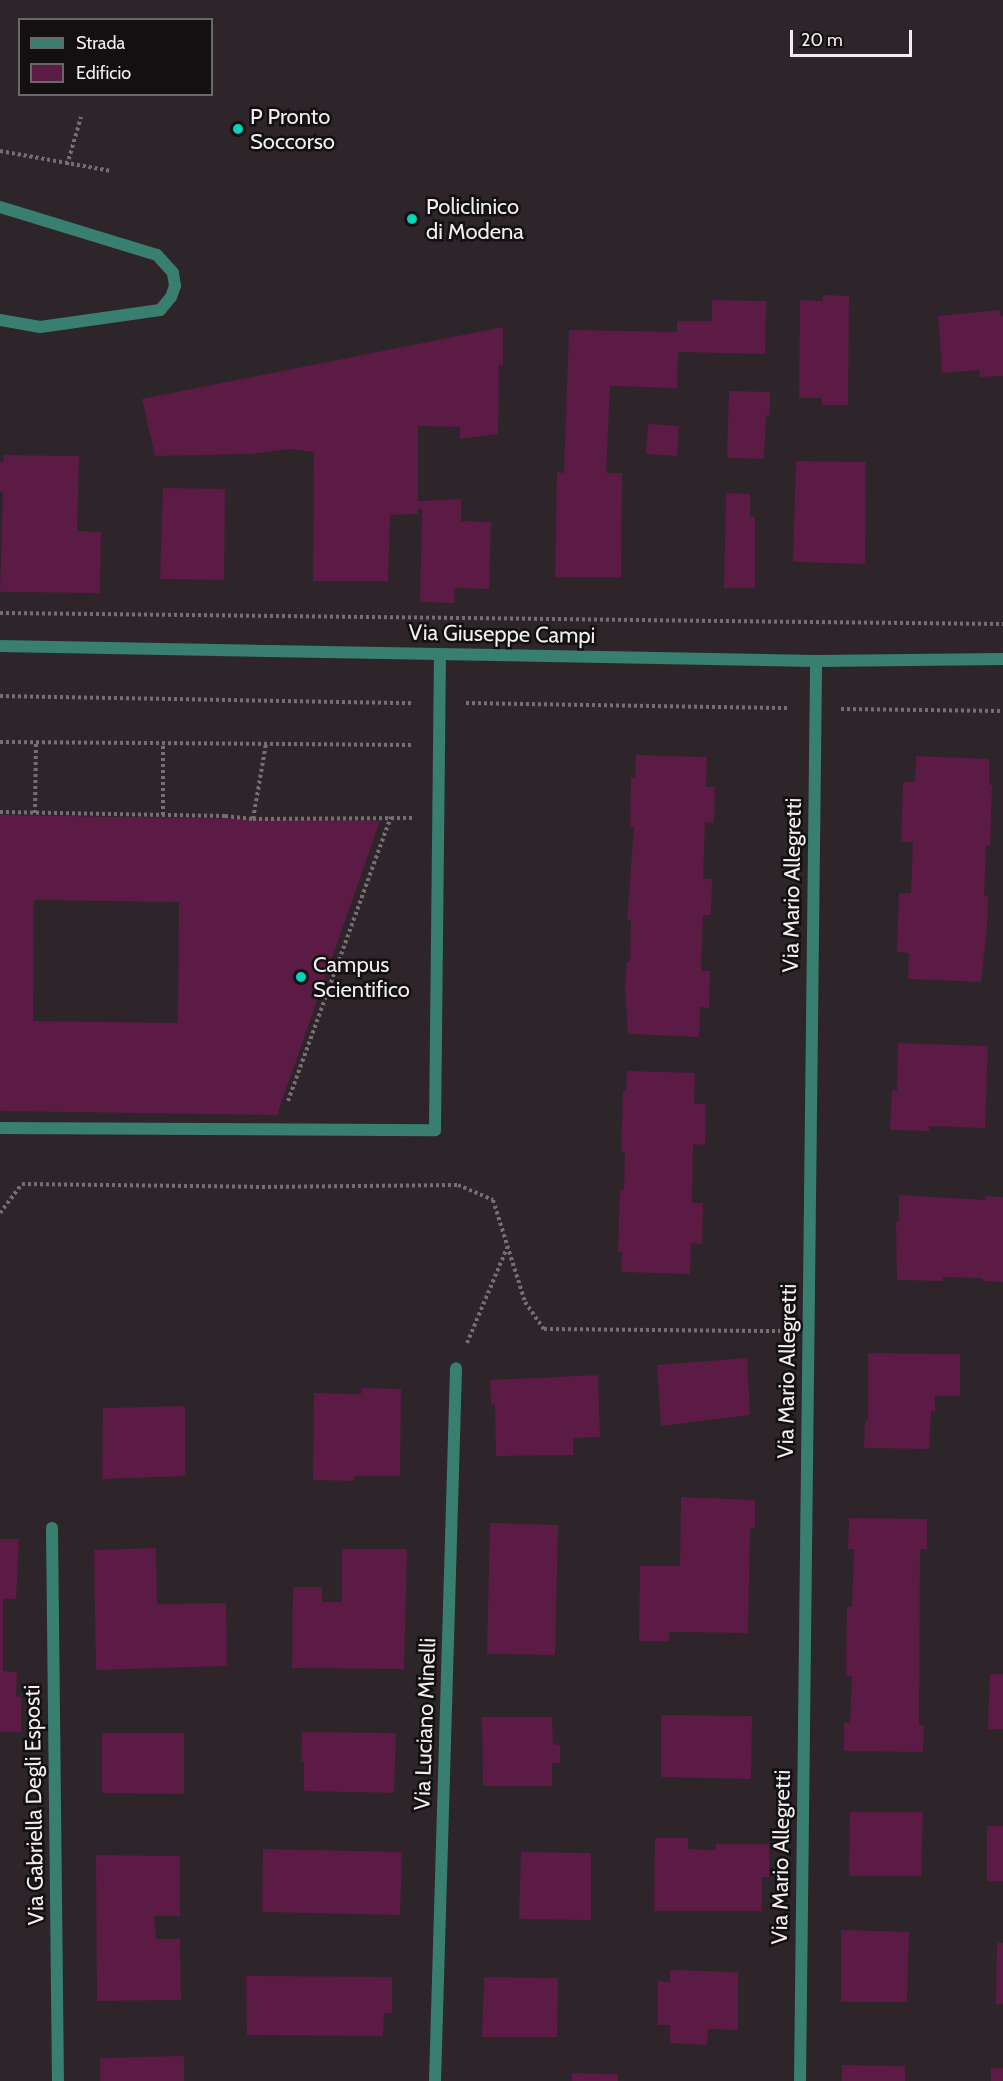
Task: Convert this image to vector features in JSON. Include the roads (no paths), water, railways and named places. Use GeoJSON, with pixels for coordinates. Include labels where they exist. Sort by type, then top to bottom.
{"type":"FeatureCollection","features":[{"type":"Feature","properties":{"kind":"street"},"geometry":{"type":"LineString","coordinates":[[0,207],[158,255],[173,273],[176,286],[171,297],[160,310],[40,327],[0,320]]}},
{"type":"Feature","properties":{"kind":"street","name":"Via Giuseppe Campi"},"geometry":{"type":"LineString","coordinates":[[0,646],[816,661],[1003,659]]}},
{"type":"Feature","properties":{"kind":"street"},"geometry":{"type":"LineString","coordinates":[[0,1128],[435,1130],[440,654]]}},
{"type":"Feature","properties":{"kind":"street","name":"Via Mario Allegretti"},"geometry":{"type":"LineString","coordinates":[[800,2081],[816,661]]}},
{"type":"Feature","properties":{"kind":"street","name":"Via Luciano Minelli"},"geometry":{"type":"LineString","coordinates":[[435,2081],[456,1368]]}},
{"type":"Feature","properties":{"kind":"street","name":"Via Gabriella Degli Esposti"},"geometry":{"type":"LineString","coordinates":[[52,1528],[58,2081]]}},
{"type":"Feature","properties":{"kind":"place","name":"P Pronto Soccorso"},"geometry":{"type":"Point","coordinates":[238,129]}},
{"type":"Feature","properties":{"kind":"place","name":"Policlinico di Modena"},"geometry":{"type":"Point","coordinates":[412,219]}},
{"type":"Feature","properties":{"kind":"place","name":"Campus Scientifico"},"geometry":{"type":"Point","coordinates":[301,977]}}]}
